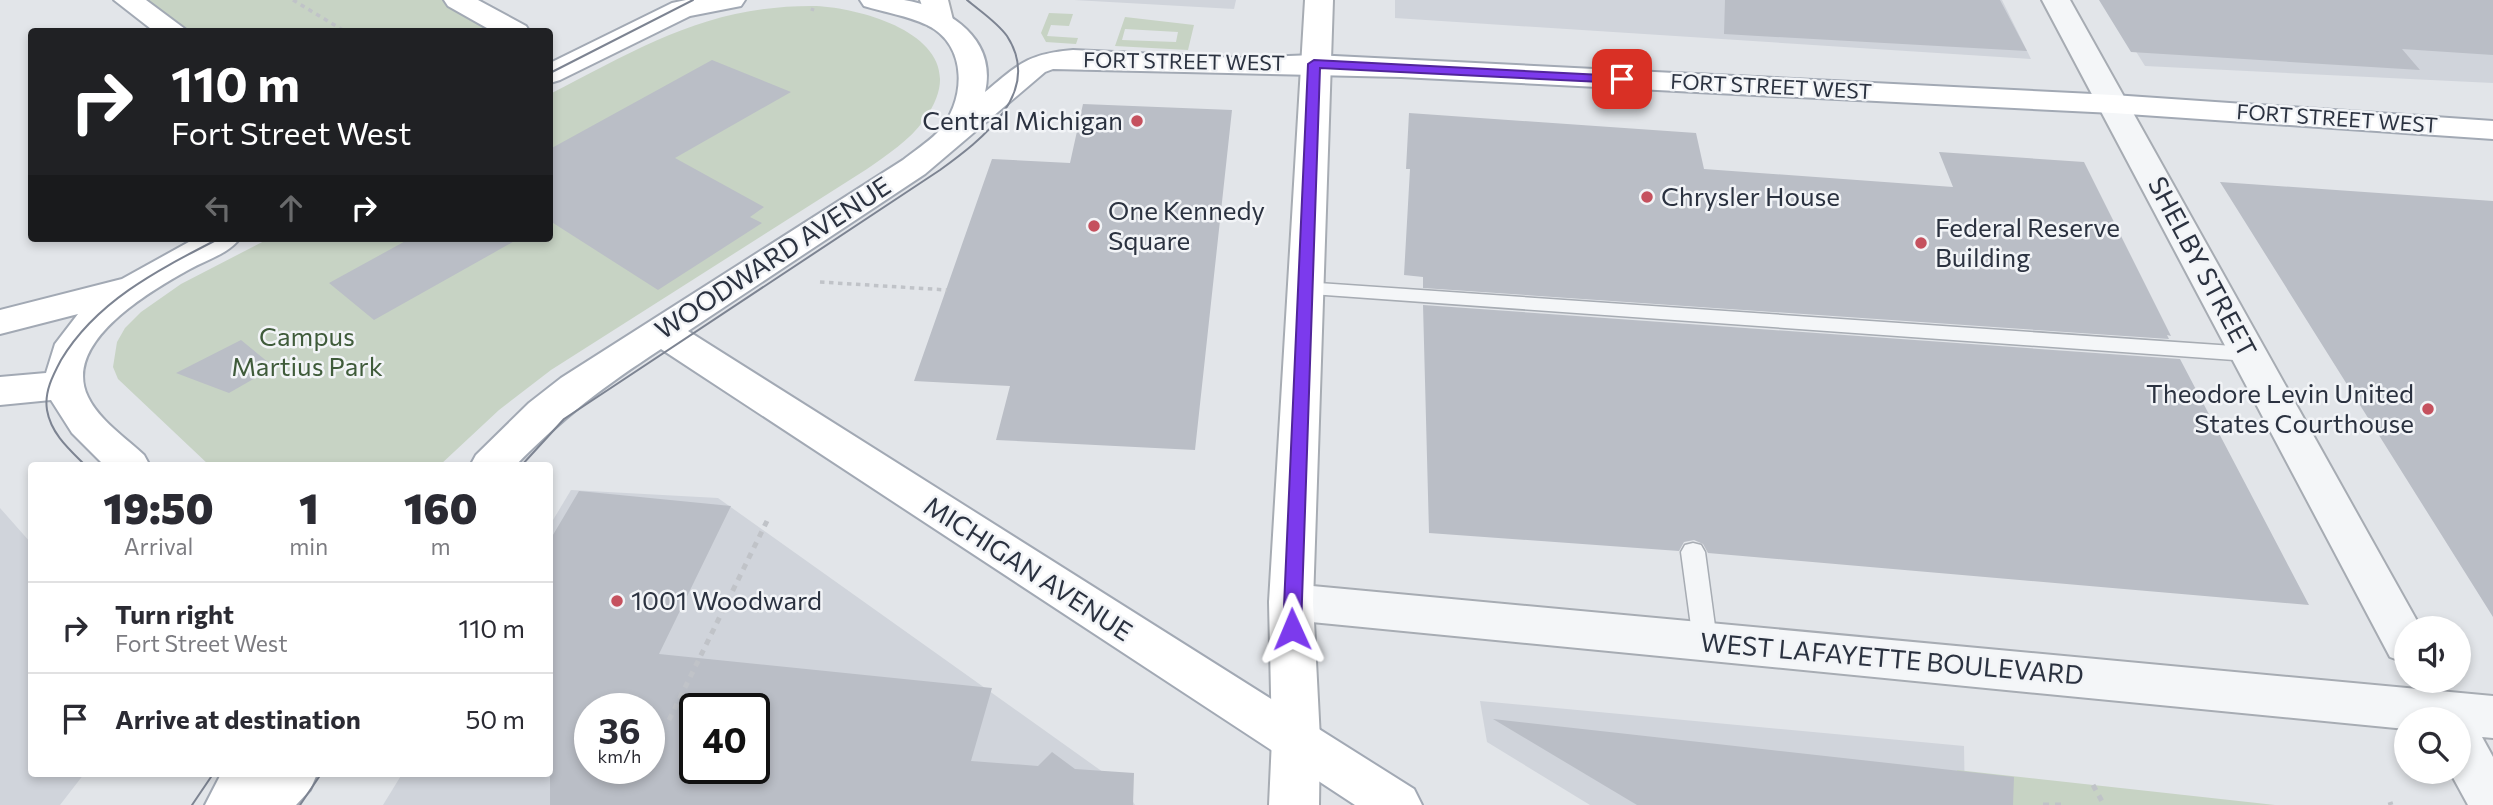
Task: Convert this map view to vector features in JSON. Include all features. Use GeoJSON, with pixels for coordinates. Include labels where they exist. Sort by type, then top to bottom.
{"type":"FeatureCollection","features":[{"type":"Feature","properties":{"kind":"main road"},"geometry":{"type":"LineString","coordinates":[[128,0],[169,28]]}},
{"type":"Feature","properties":{"kind":"main road"},"geometry":{"type":"LineString","coordinates":[[458,0],[509,28]]}},
{"type":"Feature","properties":{"kind":"main road"},"geometry":{"type":"LineString","coordinates":[[557,62],[694,4],[731,0]]}},
{"type":"Feature","properties":{"kind":"main road","name":"WOODWARD AVENUE"},"geometry":{"type":"LineString","coordinates":[[494,462],[543,413],[574,388],[914,167],[950,138],[972,98],[975,73],[969,50],[937,10],[874,0]]}},
{"type":"Feature","properties":{"kind":"main road"},"geometry":{"type":"LineString","coordinates":[[1294,805],[1296,739],[1291,602],[1319,0]]}},
{"type":"Feature","properties":{"kind":"main road","name":"FORT STREET WEST"},"geometry":{"type":"LineString","coordinates":[[950,138],[1035,66],[1049,61],[1112,59],[1239,67],[1314,64],[2113,104],[2493,130]]}},
{"type":"Feature","properties":{"kind":"main road"},"geometry":{"type":"LineString","coordinates":[[126,462],[72,405],[64,385],[74,343],[92,321],[130,289],[216,242]]}},
{"type":"Feature","properties":{"kind":"main road"},"geometry":{"type":"LineString","coordinates":[[0,322],[130,289]]}},
{"type":"Feature","properties":{"kind":"main road","name":"MICHIGAN AVENUE"},"geometry":{"type":"LineString","coordinates":[[660,331],[1397,805]]}},
{"type":"Feature","properties":{"kind":"main road"},"geometry":{"type":"LineString","coordinates":[[0,391],[64,385]]}},
{"type":"Feature","properties":{"kind":"main road"},"geometry":{"type":"LineString","coordinates":[[230,805],[245,777]]}},
{"type":"Feature","properties":{"kind":"main road"},"geometry":{"type":"LineString","coordinates":[[264,805],[290,777]]}},
{"type":"Feature","properties":{"kind":"street","name":"SHELBY STREET"},"geometry":{"type":"LineString","coordinates":[[2056,0],[2394,622]]}},
{"type":"Feature","properties":{"kind":"street","name":"WEST LAFAYETTE BOULEVARD"},"geometry":{"type":"LineString","coordinates":[[1291,602],[2394,708]]}},
{"type":"Feature","properties":{"kind":"street","name":"WEST LAFAYETTE BOULEVARD"},"geometry":{"type":"LineString","coordinates":[[2471,715],[2493,717]]}},
{"type":"Feature","properties":{"kind":"street"},"geometry":{"type":"LineString","coordinates":[[2471,763],[2493,804]]}},
{"type":"Feature","properties":{"kind":"lane"},"geometry":{"type":"LineString","coordinates":[[1304,288],[2248,354]]}},
{"type":"Feature","properties":{"kind":"lane"},"geometry":{"type":"LineString","coordinates":[[1693,552],[1705,641]]}},
{"type":"Feature","properties":{"kind":"path"},"geometry":{"type":"LineString","coordinates":[[293,0],[339,28]]}},
{"type":"Feature","properties":{"kind":"path"},"geometry":{"type":"LineString","coordinates":[[820,282],[947,290]]}},
{"type":"Feature","properties":{"kind":"path"},"geometry":{"type":"LineString","coordinates":[[669,720],[767,521]]}},
{"type":"Feature","properties":{"kind":"path"},"geometry":{"type":"LineString","coordinates":[[2093,785],[2104,805]]}},
{"type":"Feature","properties":{"kind":"path"},"geometry":{"type":"LineString","coordinates":[[2043,805],[2063,805]]}},
{"type":"Feature","properties":{"kind":"shaded area"},"geometry":{"type":"Polygon","coordinates":[[[1074,0],[1236,0],[1234,9],[1074,0]]]}},
{"type":"Feature","properties":{"kind":"shaded area"},"geometry":{"type":"Polygon","coordinates":[[[1395,0],[2002,0],[2031,59],[1395,18],[1395,0]]]}},
{"type":"Feature","properties":{"kind":"shaded area"},"geometry":{"type":"Polygon","coordinates":[[[2104,0],[2493,0],[2493,83],[2145,66],[2104,0]]]}},
{"type":"Feature","properties":{"kind":"shaded area","name":"1001 Woodward"},"geometry":{"type":"Polygon","coordinates":[[[571,490],[718,498],[1124,787],[1135,805],[383,805],[400,777],[553,777],[553,520],[571,490]]]}},
{"type":"Feature","properties":{"kind":"shaded area"},"geometry":{"type":"Polygon","coordinates":[[[0,508],[28,540],[28,777],[82,777],[60,805],[0,805],[0,508]]]}},
{"type":"Feature","properties":{"kind":"shaded area"},"geometry":{"type":"Polygon","coordinates":[[[1480,701],[1964,746],[1965,805],[1590,805],[1487,742],[1480,701]]]}},
{"type":"Feature","properties":{"kind":"green space"},"geometry":{"type":"Polygon","coordinates":[[[129,0],[458,0],[510,28],[171,28],[129,0]]]}},
{"type":"Feature","properties":{"kind":"green space","name":"Campus Martius Park"},"geometry":{"type":"Polygon","coordinates":[[[816,6],[865,14],[912,35],[930,51],[939,70],[938,93],[924,120],[898,147],[867,169],[551,370],[499,410],[443,462],[206,462],[118,379],[113,367],[117,342],[125,328],[141,312],[181,284],[262,242],[553,242],[553,92],[677,32],[742,13],[816,6]]]}},
{"type":"Feature","properties":{"kind":"green space"},"geometry":{"type":"Polygon","coordinates":[[[1049,13],[1073,14],[1069,26],[1051,25],[1047,36],[1078,38],[1076,44],[1046,42],[1041,33],[1049,13]]]}},
{"type":"Feature","properties":{"kind":"green space"},"geometry":{"type":"Polygon","coordinates":[[[1125,17],[1194,25],[1188,50],[1115,46],[1125,17]],[[1125,29],[1122,40],[1176,42],[1178,32],[1125,29]]]}},
{"type":"Feature","properties":{"kind":"green space"},"geometry":{"type":"Polygon","coordinates":[[[1957,770],[2257,803],[2275,805],[1957,805],[1957,770]]]}},
{"type":"Feature","properties":{"kind":"building"},"geometry":{"type":"Polygon","coordinates":[[[1725,0],[2000,0],[2027,51],[1724,34],[1725,0]]]}},
{"type":"Feature","properties":{"kind":"building"},"geometry":{"type":"Polygon","coordinates":[[[2099,0],[2493,0],[2493,55],[2402,49],[2420,70],[2131,52],[2099,0]]]}},
{"type":"Feature","properties":{"kind":"building"},"geometry":{"type":"Polygon","coordinates":[[[712,60],[791,92],[675,158],[764,207],[750,217],[762,223],[658,290],[553,223],[553,147],[712,60]]]}},
{"type":"Feature","properties":{"kind":"building","name":"One Kennedy Square"},"geometry":{"type":"Polygon","coordinates":[[[1083,104],[1232,110],[1195,450],[996,440],[1010,386],[914,381],[992,159],[1070,163],[1083,104]]]}},
{"type":"Feature","properties":{"kind":"building"},"geometry":{"type":"Polygon","coordinates":[[[1409,113],[1696,133],[1704,169],[1953,187],[1939,152],[2084,162],[2171,336],[2167,335],[2169,339],[1423,288],[1423,277],[1404,275],[1410,169],[1406,169],[1409,113]]]}},
{"type":"Feature","properties":{"kind":"building","name":"Theodore Levin United States Courthouse"},"geometry":{"type":"Polygon","coordinates":[[[2220,182],[2493,201],[2493,617],[2220,182]]]}},
{"type":"Feature","properties":{"kind":"building"},"geometry":{"type":"Polygon","coordinates":[[[404,242],[513,242],[374,320],[329,283],[404,242]]]}},
{"type":"Feature","properties":{"kind":"building"},"geometry":{"type":"Polygon","coordinates":[[[1423,305],[2180,359],[2309,605],[1708,553],[1703,544],[1694,540],[1684,542],[1679,551],[1429,533],[1423,305]]]}},
{"type":"Feature","properties":{"kind":"building"},"geometry":{"type":"Polygon","coordinates":[[[241,340],[274,367],[229,393],[176,373],[241,340]]]}},
{"type":"Feature","properties":{"kind":"building","name":"1001 Woodward"},"geometry":{"type":"Polygon","coordinates":[[[579,491],[731,506],[659,654],[992,688],[971,761],[1038,766],[1052,752],[1075,769],[1134,773],[1133,805],[550,805],[550,777],[553,777],[553,535],[579,491]]]}},
{"type":"Feature","properties":{"kind":"building"},"geometry":{"type":"Polygon","coordinates":[[[1493,719],[2014,777],[2013,805],[1637,805],[1493,719]]]}},
{"type":"Feature","properties":{"kind":"tram line"},"geometry":{"type":"LineString","coordinates":[[553,71],[693,0]]}},
{"type":"Feature","properties":{"kind":"tram line"},"geometry":{"type":"LineString","coordinates":[[525,462],[564,419],[940,170],[989,129],[1013,96],[1018,77],[1016,57],[1003,31],[967,0]]}},
{"type":"Feature","properties":{"kind":"tram line"},"geometry":{"type":"LineString","coordinates":[[82,462],[57,434],[47,410],[48,390],[61,360],[76,339],[111,303],[153,274],[212,242]]}},
{"type":"Feature","properties":{"kind":"tram line"},"geometry":{"type":"LineString","coordinates":[[192,805],[211,777]]}},
{"type":"Feature","properties":{"kind":"tram line"},"geometry":{"type":"LineString","coordinates":[[300,805],[319,777]]}},
{"type":"Feature","properties":{"kind":"place","name":"Central Michigan"},"geometry":{"type":"Point","coordinates":[1137,121]}},
{"type":"Feature","properties":{"kind":"place","name":"Chrysler House"},"geometry":{"type":"Point","coordinates":[1647,197]}},
{"type":"Feature","properties":{"kind":"place","name":"One Kennedy Square"},"geometry":{"type":"Point","coordinates":[1094,226]}},
{"type":"Feature","properties":{"kind":"place","name":"Federal Reserve Building"},"geometry":{"type":"Point","coordinates":[1921,243]}},
{"type":"Feature","properties":{"kind":"place","name":"Theodore Levin United States Courthouse"},"geometry":{"type":"Point","coordinates":[2428,409]}},
{"type":"Feature","properties":{"kind":"place","name":"1001 Woodward"},"geometry":{"type":"Point","coordinates":[617,601]}},
{"type":"Feature","properties":{"kind":"route"},"geometry":{"type":"LineString","coordinates":[[1292,629],[1314,64],[1622,79]]}}]}
